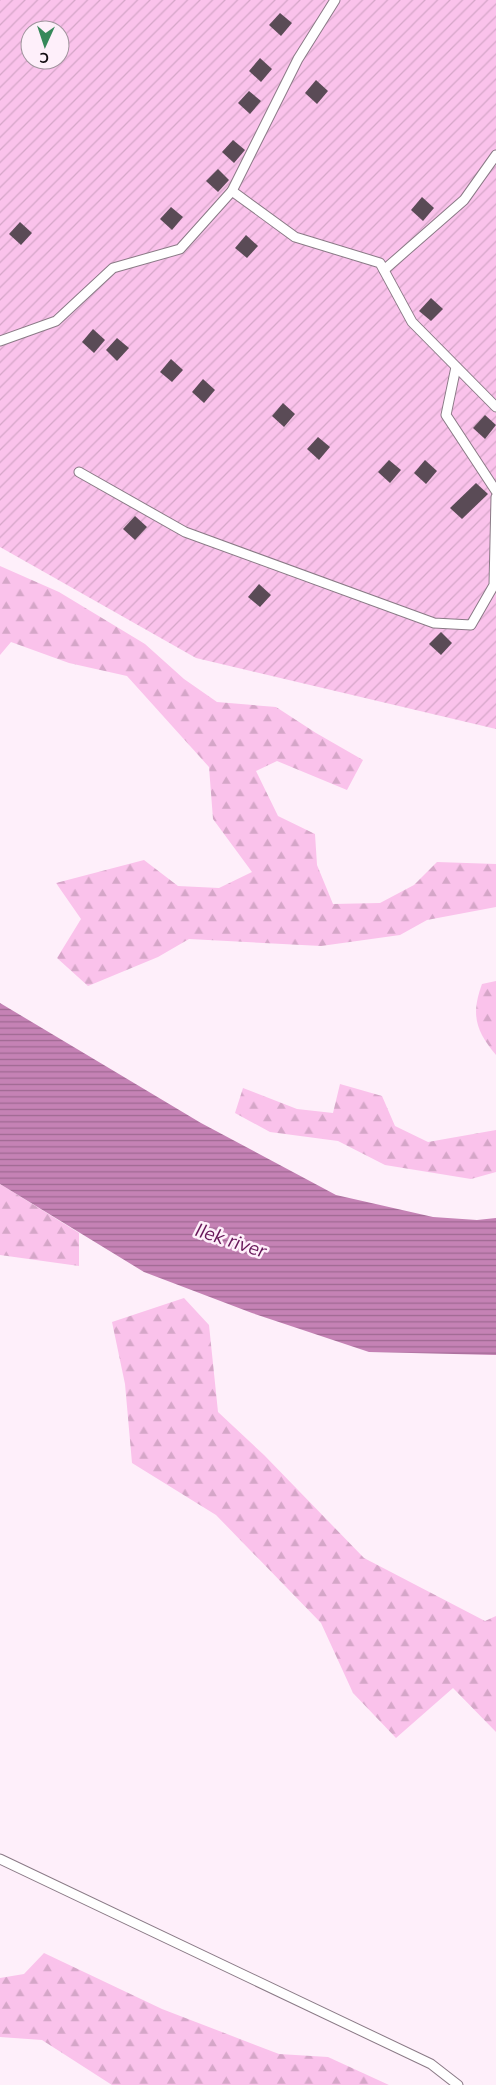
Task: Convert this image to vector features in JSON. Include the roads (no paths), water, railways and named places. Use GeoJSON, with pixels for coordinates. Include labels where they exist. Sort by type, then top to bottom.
{"type":"FeatureCollection","features":[{"type":"Feature","properties":{"kind":"lane"},"geometry":{"type":"LineString","coordinates":[[0,340],[56,321],[113,268],[180,249],[232,191],[298,59],[335,0]]}},
{"type":"Feature","properties":{"kind":"lane"},"geometry":{"type":"LineString","coordinates":[[384,270],[464,200],[496,155]]}},
{"type":"Feature","properties":{"kind":"lane"},"geometry":{"type":"LineString","coordinates":[[232,191],[295,237],[380,263],[412,322],[496,407]]}},
{"type":"Feature","properties":{"kind":"lane"},"geometry":{"type":"LineString","coordinates":[[456,367],[446,415],[496,490]]}},
{"type":"Feature","properties":{"kind":"lane"},"geometry":{"type":"LineString","coordinates":[[79,472],[185,532],[434,623],[471,625],[494,584],[496,497]]}},
{"type":"Feature","properties":{"kind":"lane"},"geometry":{"type":"LineString","coordinates":[[0,1859],[431,2064],[458,2085]]}},
{"type":"Feature","properties":{"kind":"water","name":"Ilek river"},"geometry":{"type":"Polygon","coordinates":[[[0,1003],[201,1123],[336,1195],[433,1217],[477,1220],[496,1218],[496,1355],[369,1352],[252,1313],[144,1272],[0,1184],[0,1003]]]}}]}
